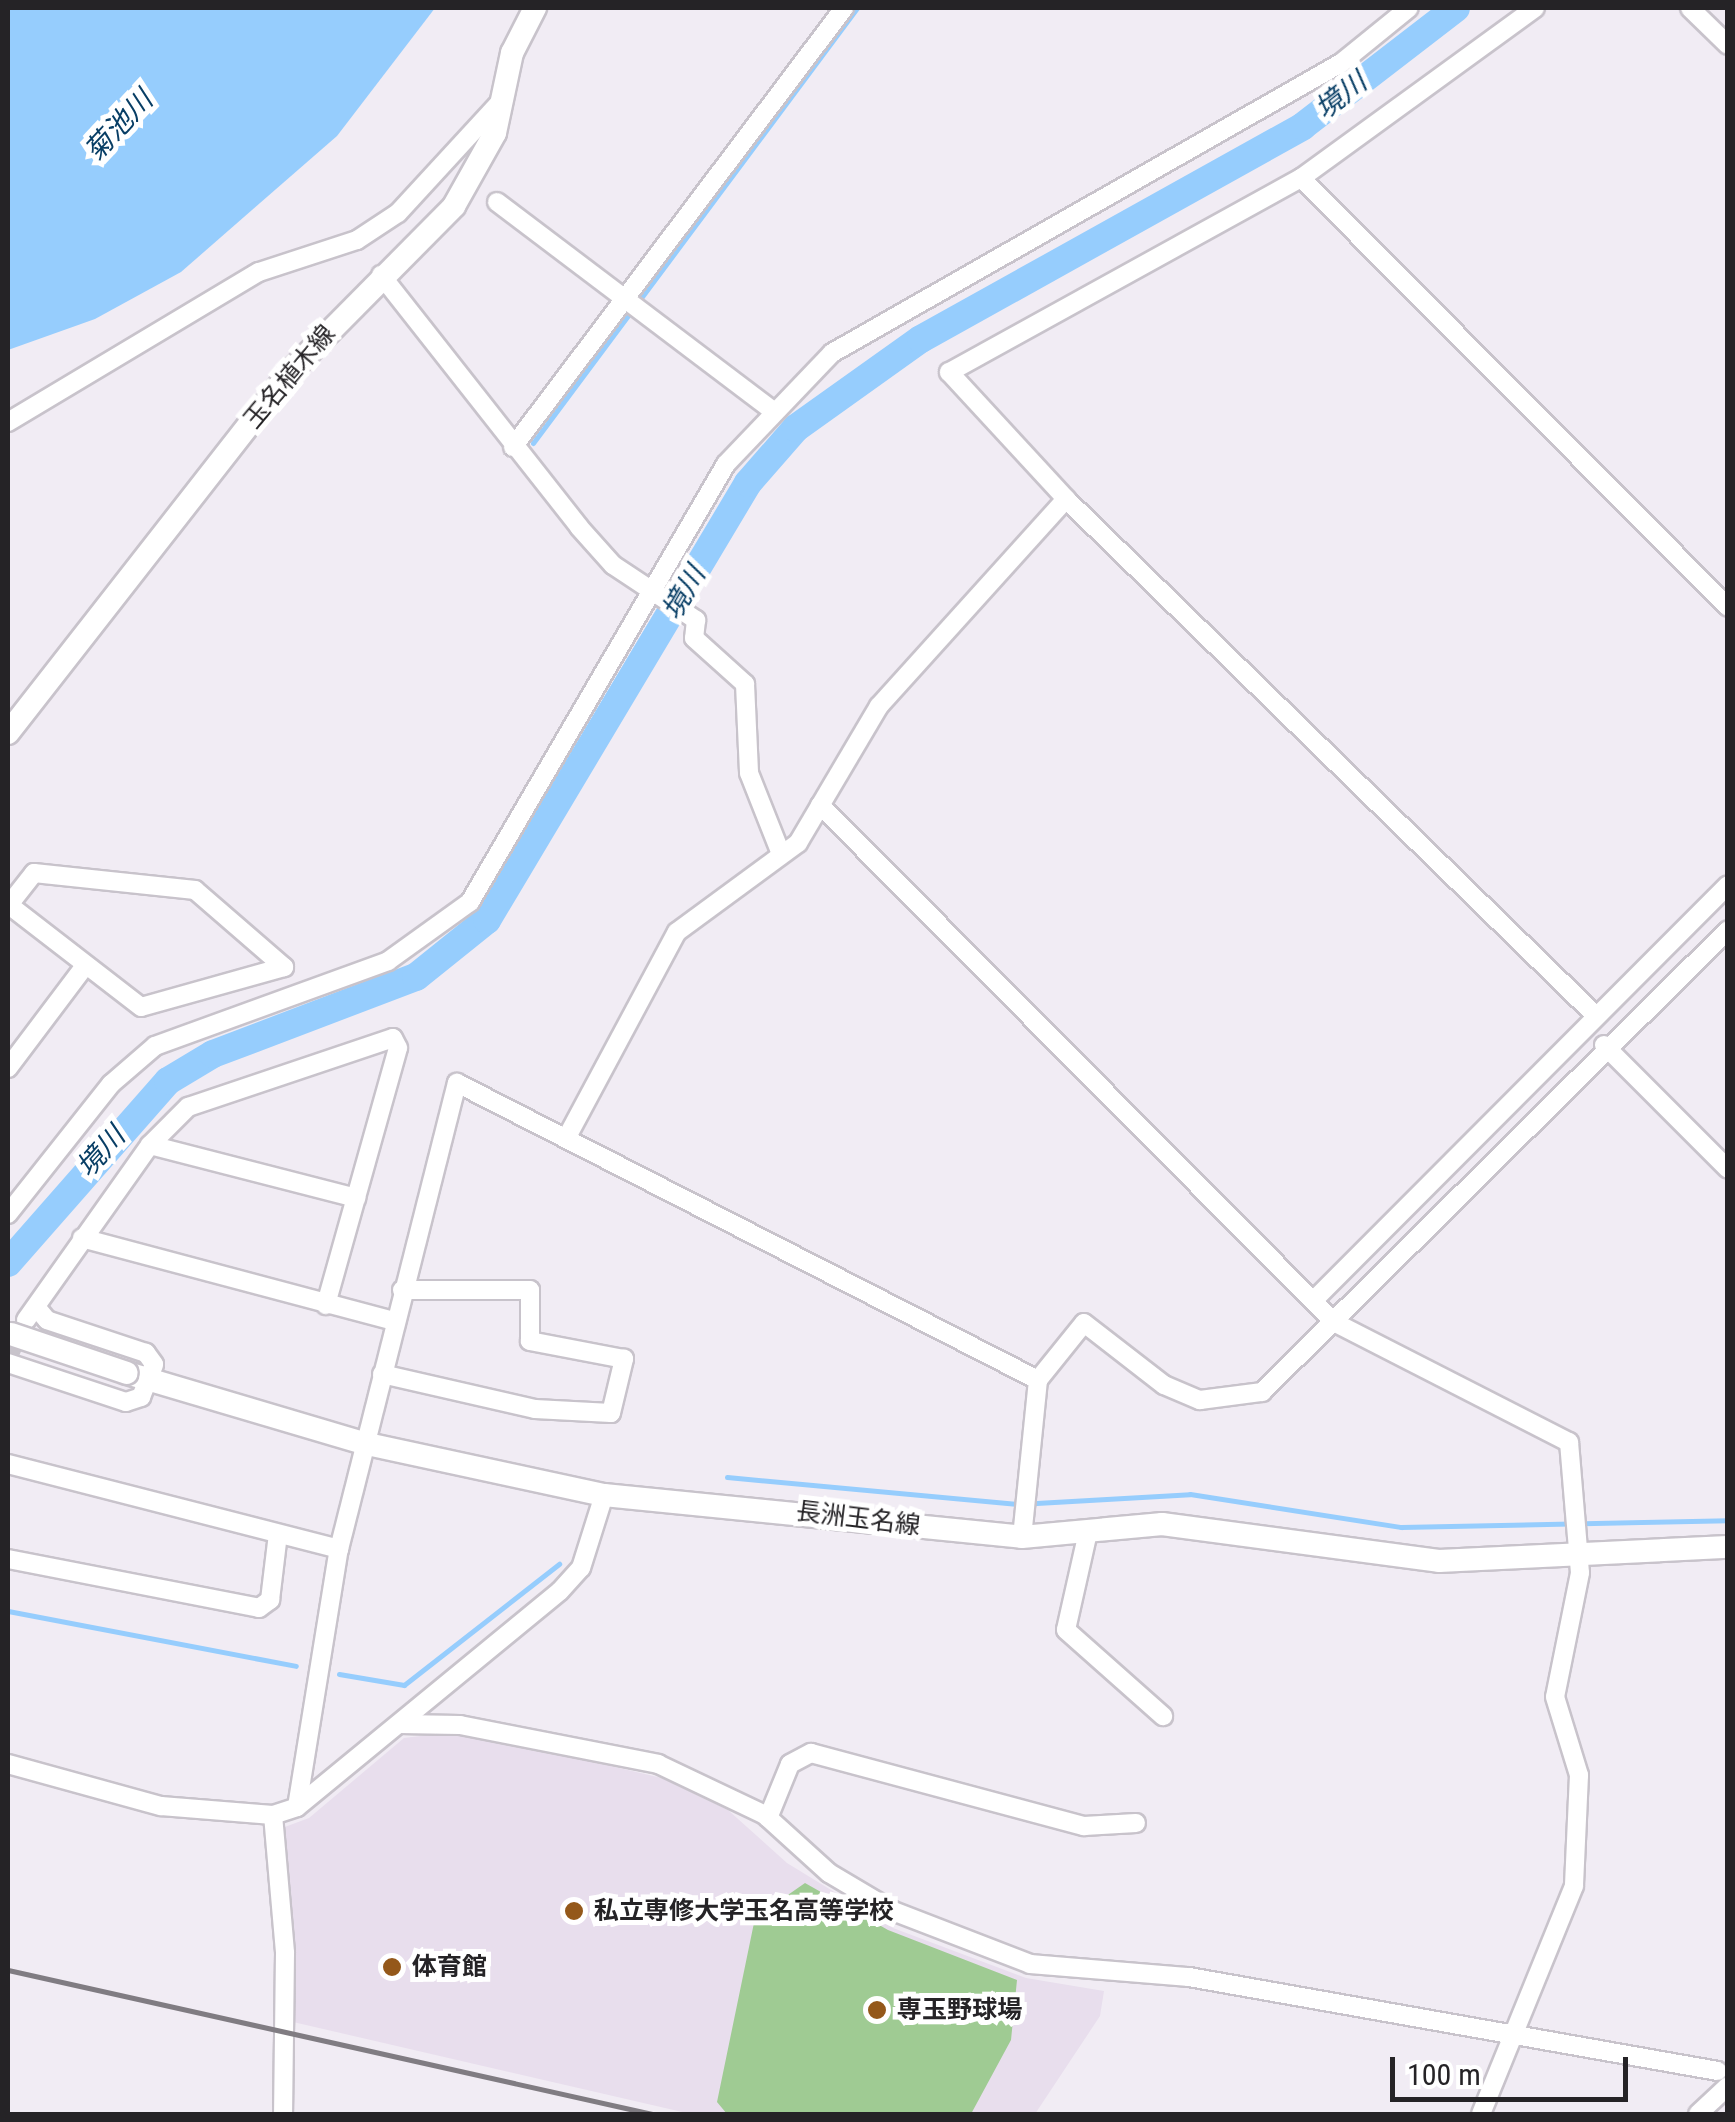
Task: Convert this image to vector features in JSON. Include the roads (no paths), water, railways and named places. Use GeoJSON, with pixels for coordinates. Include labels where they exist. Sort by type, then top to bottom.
{"type":"FeatureCollection","features":[{"type":"Feature","properties":{"kind":"main road","name":"玉名植木線"},"geometry":{"type":"LineString","coordinates":[[11,722],[288,374],[381,275],[454,206],[495,133],[500,102],[535,8]]}},
{"type":"Feature","properties":{"kind":"main road","name":"長洲玉名線"},"geometry":{"type":"LineString","coordinates":[[15,1339],[362,1443],[604,1495],[1022,1538],[1162,1524],[1384,1558],[1580,1556],[1728,1547]]}},
{"type":"Feature","properties":{"kind":"street"},"geometry":{"type":"LineString","coordinates":[[513,447],[844,8]]}},
{"type":"Feature","properties":{"kind":"street"},"geometry":{"type":"LineString","coordinates":[[8,1214],[110,1084],[155,1046],[388,960],[470,902],[653,596],[726,464],[771,409],[868,325],[1342,63],[1409,8]]}},
{"type":"Feature","properties":{"kind":"street"},"geometry":{"type":"LineString","coordinates":[[1535,8],[1302,178],[949,372],[1066,499],[1592,1012]]}},
{"type":"Feature","properties":{"kind":"street"},"geometry":{"type":"LineString","coordinates":[[1690,8],[1728,45]]}},
{"type":"Feature","properties":{"kind":"street"},"geometry":{"type":"LineString","coordinates":[[8,422],[258,272],[317,258],[371,231],[500,102]]}},
{"type":"Feature","properties":{"kind":"street"},"geometry":{"type":"LineString","coordinates":[[1302,178],[1728,607]]}},
{"type":"Feature","properties":{"kind":"street"},"geometry":{"type":"LineString","coordinates":[[497,202],[771,409]]}},
{"type":"Feature","properties":{"kind":"street"},"geometry":{"type":"LineString","coordinates":[[381,275],[513,447],[613,565],[653,596],[696,620],[694,638],[745,684],[749,773],[781,854]]}},
{"type":"Feature","properties":{"kind":"street"},"geometry":{"type":"LineString","coordinates":[[568,1135],[676,932],[781,854],[820,804],[879,706],[1066,499]]}},
{"type":"Feature","properties":{"kind":"street"},"geometry":{"type":"LineString","coordinates":[[820,804],[1334,1322],[1569,1442],[1580,1556],[1555,1697],[1579,1775],[1574,1886],[1481,2114]]}},
{"type":"Feature","properties":{"kind":"street"},"geometry":{"type":"LineString","coordinates":[[34,872],[195,890],[284,967],[141,1006],[8,905],[34,872]]}},
{"type":"Feature","properties":{"kind":"street"},"geometry":{"type":"LineString","coordinates":[[1314,1300],[1592,1012],[1728,885]]}},
{"type":"Feature","properties":{"kind":"street"},"geometry":{"type":"LineString","coordinates":[[1022,1538],[1038,1380],[1084,1323],[1164,1386],[1231,1402],[1262,1392],[1604,1045],[1728,930]]}},
{"type":"Feature","properties":{"kind":"street"},"geometry":{"type":"LineString","coordinates":[[8,1068],[85,966]]}},
{"type":"Feature","properties":{"kind":"street"},"geometry":{"type":"LineString","coordinates":[[15,1339],[150,1144],[188,1108],[393,1038],[398,1048],[326,1304]]}},
{"type":"Feature","properties":{"kind":"street"},"geometry":{"type":"LineString","coordinates":[[1604,1045],[1728,1168]]}},
{"type":"Feature","properties":{"kind":"street"},"geometry":{"type":"LineString","coordinates":[[297,1807],[339,1548],[362,1443],[457,1084],[568,1135],[1038,1380]]}},
{"type":"Feature","properties":{"kind":"street"},"geometry":{"type":"LineString","coordinates":[[150,1144],[356,1198]]}},
{"type":"Feature","properties":{"kind":"street"},"geometry":{"type":"LineString","coordinates":[[82,1238],[394,1321]]}},
{"type":"Feature","properties":{"kind":"street"},"geometry":{"type":"LineString","coordinates":[[382,1374],[536,1409],[612,1414],[624,1359],[530,1341],[530,1290],[402,1290]]}},
{"type":"Feature","properties":{"kind":"street"},"geometry":{"type":"LineString","coordinates":[[15,1339],[46,1320],[146,1353],[138,1376]]}},
{"type":"Feature","properties":{"kind":"street"},"geometry":{"type":"LineString","coordinates":[[8,1464],[339,1548]]}},
{"type":"Feature","properties":{"kind":"street"},"geometry":{"type":"LineString","coordinates":[[8,1764],[110,1798],[273,1815],[297,1807],[560,1591],[581,1568],[604,1495]]}},
{"type":"Feature","properties":{"kind":"street"},"geometry":{"type":"LineString","coordinates":[[1088,1532],[1066,1630],[1163,1716]]}},
{"type":"Feature","properties":{"kind":"street"},"geometry":{"type":"LineString","coordinates":[[8,1558],[258,1608],[270,1600],[278,1534]]}},
{"type":"Feature","properties":{"kind":"street"},"geometry":{"type":"LineString","coordinates":[[400,1724],[460,1725],[658,1764],[768,1818],[828,1873],[893,1912],[1030,1964],[1190,1977],[1722,2079],[1698,2114]]}},
{"type":"Feature","properties":{"kind":"street"},"geometry":{"type":"LineString","coordinates":[[768,1818],[790,1764],[810,1753],[1084,1826],[1136,1823]]}},
{"type":"Feature","properties":{"kind":"street"},"geometry":{"type":"LineString","coordinates":[[273,1815],[285,1953],[283,2114]]}},
{"type":"Feature","properties":{"kind":"water","name":"菊池川"},"geometry":{"type":"Polygon","coordinates":[[[8,8],[435,8],[337,136],[181,272],[95,319],[8,350],[8,8]]]}},
{"type":"Feature","properties":{"kind":"waterway"},"geometry":{"type":"LineString","coordinates":[[533,443],[857,8]]}},
{"type":"Feature","properties":{"kind":"waterway","name":"境川"},"geometry":{"type":"LineString","coordinates":[[8,1263],[168,1081],[213,1054],[416,977],[487,920],[748,483],[796,428],[921,339],[1303,126],[1456,8]]}},
{"type":"Feature","properties":{"kind":"waterway"},"geometry":{"type":"LineString","coordinates":[[727,1477],[1019,1504],[1190,1494],[1401,1527],[1728,1520]]}},
{"type":"Feature","properties":{"kind":"waterway"},"geometry":{"type":"LineString","coordinates":[[339,1674],[404,1685],[559,1564]]}},
{"type":"Feature","properties":{"kind":"waterway"},"geometry":{"type":"LineString","coordinates":[[8,1611],[296,1666]]}},
{"type":"Feature","properties":{"kind":"tunnel"},"geometry":{"type":"LineString","coordinates":[[10,1354],[23,1325]]}},
{"type":"Feature","properties":{"kind":"railway"},"geometry":{"type":"LineString","coordinates":[[8,1970],[652,2114]]}},
{"type":"Feature","properties":{"kind":"place","name":"私立専修大学玉名高等学校"},"geometry":{"type":"Point","coordinates":[574,1911]}},
{"type":"Feature","properties":{"kind":"place","name":"体育館"},"geometry":{"type":"Point","coordinates":[392,1967]}},
{"type":"Feature","properties":{"kind":"place","name":"専玉野球場"},"geometry":{"type":"Point","coordinates":[877,2010]}}]}
